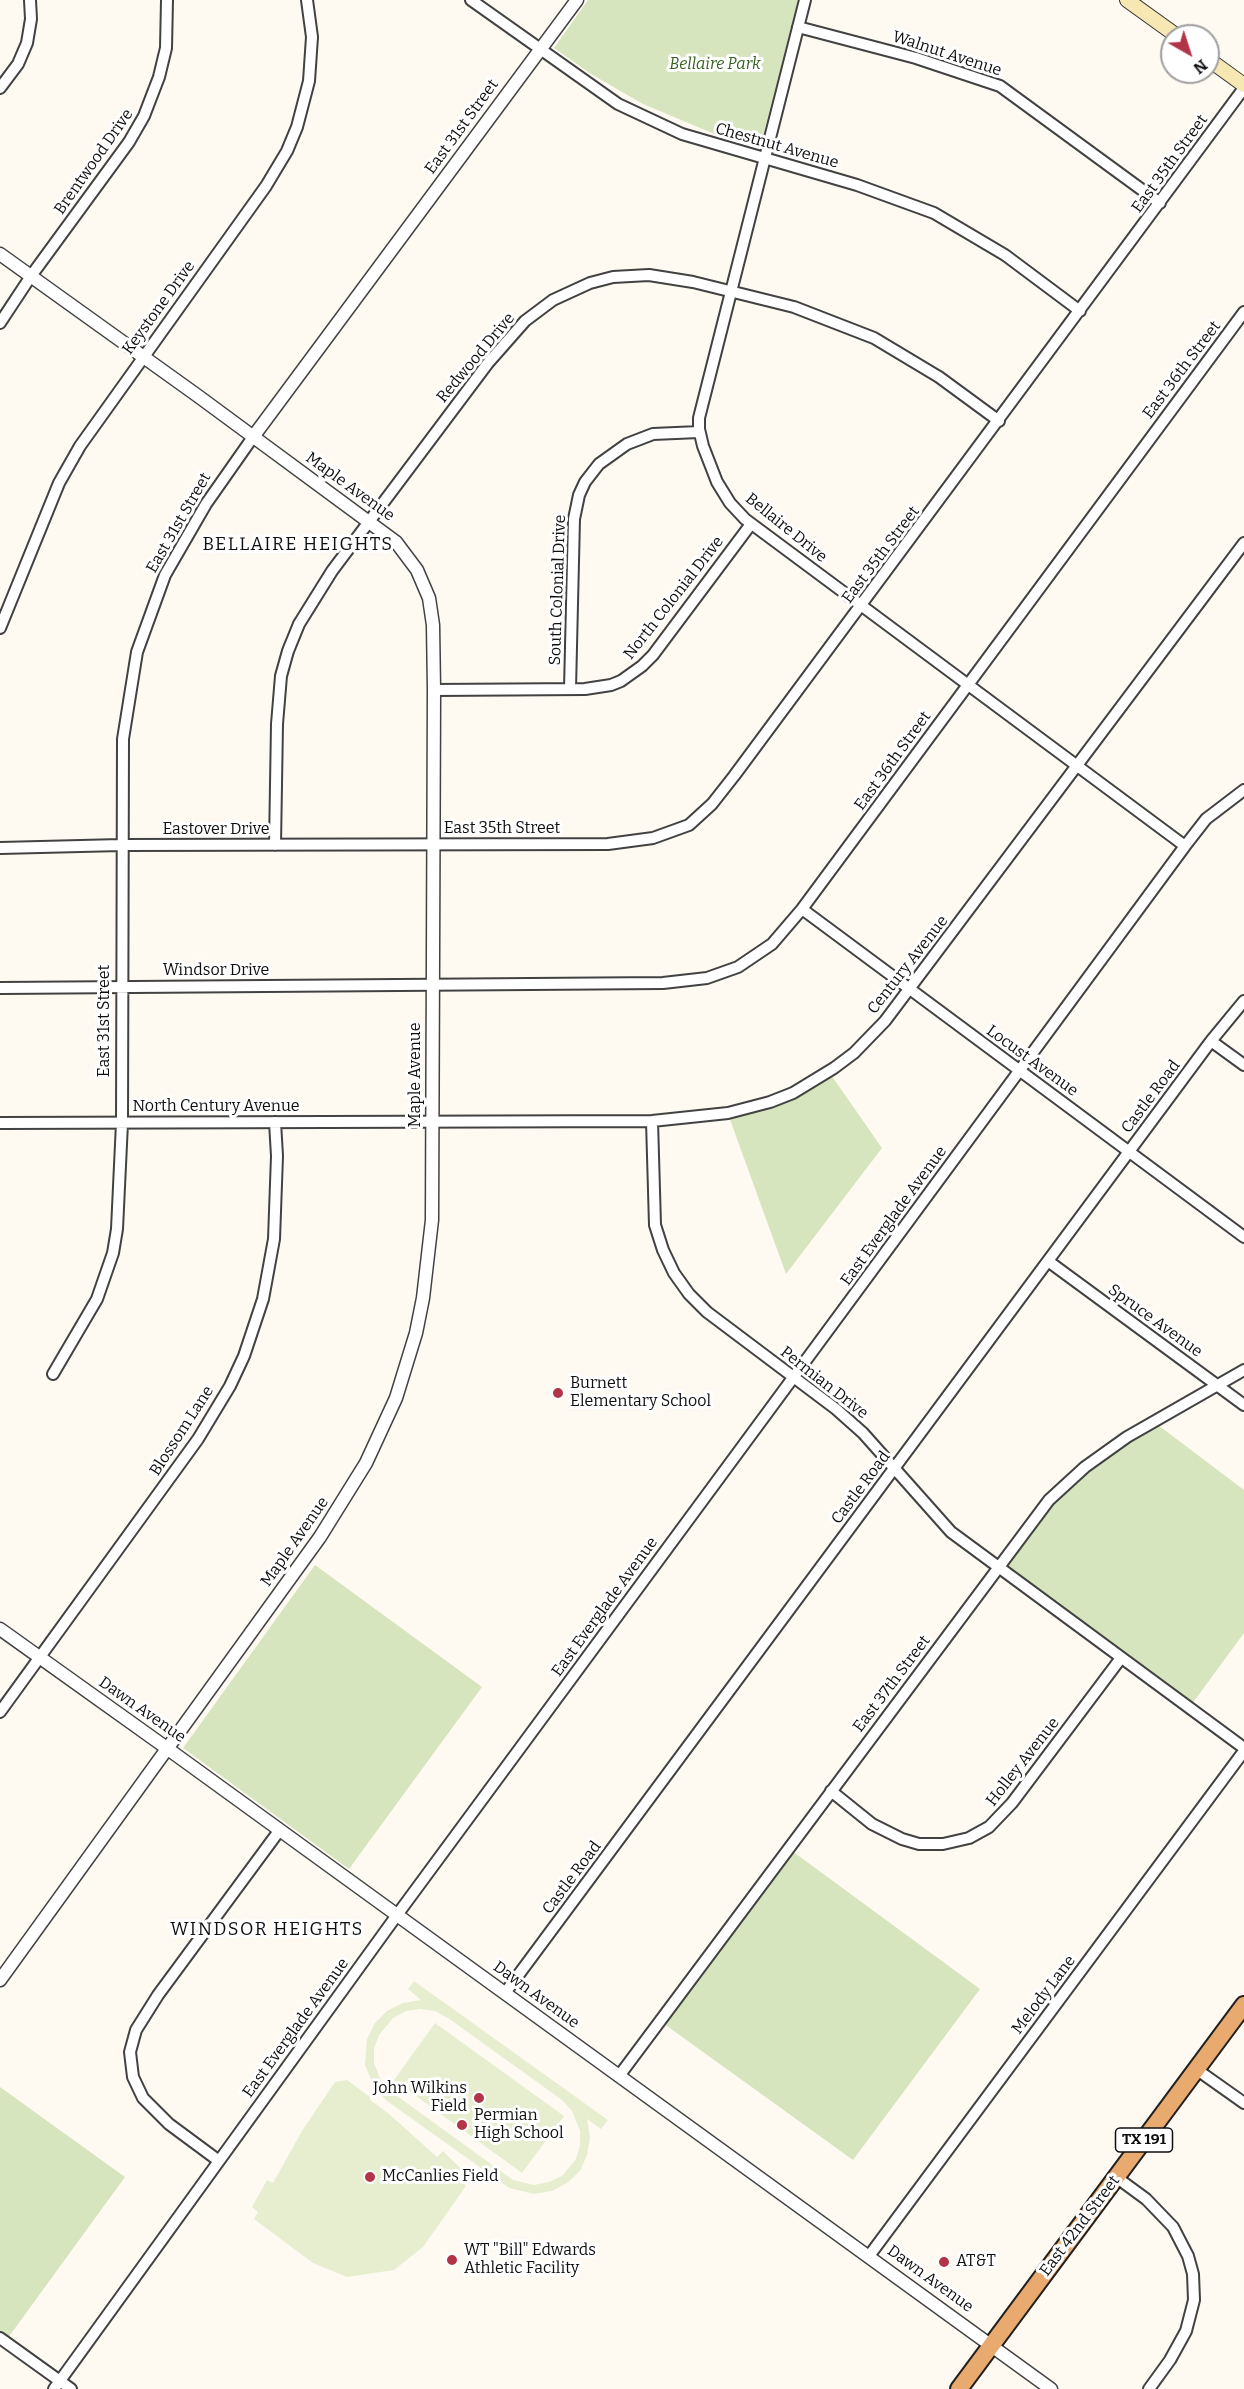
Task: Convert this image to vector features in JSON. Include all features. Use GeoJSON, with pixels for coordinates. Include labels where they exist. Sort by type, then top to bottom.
{"type":"FeatureCollection","features":[{"type":"Feature","properties":{"kind":"highway","name":"East 42nd Street"},"geometry":{"type":"LineString","coordinates":[[959,2389],[1244,2005]]}},
{"type":"Feature","properties":{"kind":"main road"},"geometry":{"type":"LineString","coordinates":[[1127,0],[1160,24]]}},
{"type":"Feature","properties":{"kind":"main road"},"geometry":{"type":"LineString","coordinates":[[1220,68],[1244,87]]}},
{"type":"Feature","properties":{"kind":"street"},"geometry":{"type":"LineString","coordinates":[[0,88],[18,64],[27,43],[31,20],[30,0]]}},
{"type":"Feature","properties":{"kind":"street","name":"Brentwood Drive"},"geometry":{"type":"LineString","coordinates":[[0,323],[31,276],[129,142],[144,116],[165,55],[168,34],[168,0]]}},
{"type":"Feature","properties":{"kind":"street","name":"Keystone Drive"},"geometry":{"type":"LineString","coordinates":[[0,628],[65,471],[80,446],[266,186],[287,151],[302,111],[310,73],[312,37],[307,0]]}},
{"type":"Feature","properties":{"kind":"street","name":"Chestnut Avenue"},"geometry":{"type":"LineString","coordinates":[[471,0],[618,104],[682,134],[857,185],[934,213],[1005,255],[1080,311]]}},
{"type":"Feature","properties":{"kind":"street","name":"East 31st Street"},"geometry":{"type":"LineString","coordinates":[[53,1374],[93,1307],[113,1253],[119,1215],[122,1123],[123,739],[137,652],[165,575],[206,504],[253,437],[577,0]]}},
{"type":"Feature","properties":{"kind":"street","name":"Bellaire Drive"},"geometry":{"type":"LineString","coordinates":[[805,0],[703,400],[699,432],[717,482],[730,503],[751,524],[1185,846]]}},
{"type":"Feature","properties":{"kind":"street","name":"Walnut Avenue"},"geometry":{"type":"LineString","coordinates":[[798,27],[916,57],[1000,86],[1160,203]]}},
{"type":"Feature","properties":{"kind":"street","name":"East 35th Street"},"geometry":{"type":"LineString","coordinates":[[432,844],[608,844],[653,838],[689,825],[712,804],[862,606],[1244,87]]}},
{"type":"Feature","properties":{"kind":"street","name":"Maple Avenue"},"geometry":{"type":"LineString","coordinates":[[0,254],[369,521],[403,550],[417,570],[429,598],[433,625],[434,690],[432,1220],[423,1298],[408,1363],[392,1409],[366,1463],[326,1527],[0,1980]]}},
{"type":"Feature","properties":{"kind":"street","name":"Redwood Drive"},"geometry":{"type":"LineString","coordinates":[[275,845],[277,724],[281,676],[292,638],[307,609],[332,571],[444,421],[512,334],[553,300],[590,283],[633,275],[670,277],[794,307],[874,338],[939,376],[999,421]]}},
{"type":"Feature","properties":{"kind":"street","name":"East 36th Street"},"geometry":{"type":"LineString","coordinates":[[432,985],[663,983],[707,978],[738,967],[756,957],[785,930],[801,909],[1244,312]]}},
{"type":"Feature","properties":{"kind":"street","name":"South Colonial Drive"},"geometry":{"type":"LineString","coordinates":[[570,689],[574,519],[579,495],[585,482],[599,464],[610,455],[640,438],[671,432],[699,432]]}},
{"type":"Feature","properties":{"kind":"street","name":"North Colonial Drive"},"geometry":{"type":"LineString","coordinates":[[434,690],[570,689],[610,685],[621,681],[642,666],[751,524]]}},
{"type":"Feature","properties":{"kind":"street","name":"Century Avenue"},"geometry":{"type":"LineString","coordinates":[[433,1122],[652,1121],[728,1113],[793,1093],[854,1053],[885,1021],[910,990],[1244,543]]}},
{"type":"Feature","properties":{"kind":"street","name":"East Everglade Avenue"},"geometry":{"type":"LineString","coordinates":[[57,2385],[397,1915],[1185,846],[1206,819],[1244,790]]}},
{"type":"Feature","properties":{"kind":"street","name":"Eastover Drive"},"geometry":{"type":"LineString","coordinates":[[0,848],[121,845],[432,844]]}},
{"type":"Feature","properties":{"kind":"street","name":"Locust Avenue"},"geometry":{"type":"LineString","coordinates":[[801,909],[1244,1237]]}},
{"type":"Feature","properties":{"kind":"street","name":"Windsor Drive"},"geometry":{"type":"LineString","coordinates":[[0,988],[432,985]]}},
{"type":"Feature","properties":{"kind":"street","name":"Castle Road"},"geometry":{"type":"LineString","coordinates":[[505,1993],[1211,1041],[1244,1001]]}},
{"type":"Feature","properties":{"kind":"street"},"geometry":{"type":"LineString","coordinates":[[1211,1041],[1244,1065]]}},
{"type":"Feature","properties":{"kind":"street","name":"Permian Drive"},"geometry":{"type":"LineString","coordinates":[[652,1121],[656,1225],[663,1250],[674,1273],[689,1294],[707,1312],[837,1409],[863,1433],[951,1532],[1244,1750]]}},
{"type":"Feature","properties":{"kind":"street","name":"Blossom Lane"},"geometry":{"type":"LineString","coordinates":[[0,1712],[198,1438],[217,1409],[244,1356],[263,1299],[274,1239],[277,1191],[275,1122]]}},
{"type":"Feature","properties":{"kind":"street","name":"North Century Avenue"},"geometry":{"type":"LineString","coordinates":[[0,1123],[433,1122]]}},
{"type":"Feature","properties":{"kind":"street","name":"Spruce Avenue"},"geometry":{"type":"LineString","coordinates":[[1048,1261],[1244,1405]]}},
{"type":"Feature","properties":{"kind":"street","name":"East 37th Street"},"geometry":{"type":"LineString","coordinates":[[619,2076],[1049,1500],[1085,1467],[1127,1437],[1244,1370]]}},
{"type":"Feature","properties":{"kind":"street","name":"Dawn Avenue"},"geometry":{"type":"LineString","coordinates":[[0,1629],[992,2344],[1051,2389]]}},
{"type":"Feature","properties":{"kind":"street","name":"Holley Avenue"},"geometry":{"type":"LineString","coordinates":[[831,1791],[872,1824],[902,1839],[935,1845],[969,1838],[989,1827],[1012,1803],[1121,1658]]}},
{"type":"Feature","properties":{"kind":"street","name":"Melody Lane"},"geometry":{"type":"LineString","coordinates":[[869,2256],[1244,1750]]}},
{"type":"Feature","properties":{"kind":"street"},"geometry":{"type":"LineString","coordinates":[[219,2161],[169,2124],[143,2098],[133,2077],[130,2052],[136,2030],[158,1995],[279,1831]]}},
{"type":"Feature","properties":{"kind":"street"},"geometry":{"type":"LineString","coordinates":[[1196,2069],[1244,2103]]}},
{"type":"Feature","properties":{"kind":"street"},"geometry":{"type":"LineString","coordinates":[[1116,2177],[1146,2199],[1173,2227],[1188,2256],[1192,2274],[1194,2300],[1186,2331],[1170,2360],[1149,2389]]}},
{"type":"Feature","properties":{"kind":"street"},"geometry":{"type":"LineString","coordinates":[[0,2338],[57,2385],[71,2389]]}},
{"type":"Feature","properties":{"kind":"green space","name":"Bellaire Park"},"geometry":{"type":"Polygon","coordinates":[[[588,0],[798,0],[761,144],[755,147],[712,133],[643,104],[591,74],[554,48],[588,0]]]}},
{"type":"Feature","properties":{"kind":"green space"},"geometry":{"type":"Polygon","coordinates":[[[829,1072],[882,1148],[786,1274],[728,1114],[753,1107],[829,1072]]]}},
{"type":"Feature","properties":{"kind":"green space"},"geometry":{"type":"Polygon","coordinates":[[[1154,1422],[1244,1490],[1244,1633],[1189,1708],[997,1567],[1049,1500],[1154,1422]]]}},
{"type":"Feature","properties":{"kind":"green space"},"geometry":{"type":"Polygon","coordinates":[[[315,1565],[482,1687],[349,1869],[183,1748],[315,1565]]]}},
{"type":"Feature","properties":{"kind":"green space"},"geometry":{"type":"Polygon","coordinates":[[[788,1848],[980,1989],[853,2160],[660,2021],[788,1848]]]}},
{"type":"Feature","properties":{"kind":"green space"},"geometry":{"type":"Polygon","coordinates":[[[414,1981],[608,2120],[601,2129],[587,2119],[590,2138],[587,2155],[580,2171],[567,2183],[552,2191],[534,2194],[509,2188],[387,2101],[375,2089],[365,2065],[367,2039],[375,2023],[387,2011],[403,2003],[421,2000],[408,1989],[414,1981]],[[420,2009],[406,2011],[393,2018],[379,2035],[374,2048],[374,2063],[382,2083],[513,2180],[534,2185],[562,2176],[576,2159],[580,2145],[580,2131],[572,2111],[562,2100],[435,2011],[420,2009]]]}},
{"type":"Feature","properties":{"kind":"green space","name":"John Wilkins Field"},"geometry":{"type":"Polygon","coordinates":[[[435,2023],[564,2116],[522,2173],[394,2080],[435,2023]]]}},
{"type":"Feature","properties":{"kind":"green space","name":"McCanlies Field"},"geometry":{"type":"Polygon","coordinates":[[[347,2080],[370,2097],[370,2100],[437,2157],[443,2151],[466,2174],[461,2180],[466,2186],[423,2247],[394,2270],[347,2277],[313,2263],[254,2219],[258,2212],[252,2207],[267,2180],[273,2183],[302,2131],[335,2082],[347,2080]]]}},
{"type":"Feature","properties":{"kind":"green space"},"geometry":{"type":"Polygon","coordinates":[[[0,2087],[125,2177],[5,2342],[0,2338],[0,2087]]]}},
{"type":"Feature","properties":{"kind":"place","name":"Burnett Elementary School"},"geometry":{"type":"Point","coordinates":[558,1393]}},
{"type":"Feature","properties":{"kind":"place","name":"John Wilkins Field"},"geometry":{"type":"Point","coordinates":[479,2098]}},
{"type":"Feature","properties":{"kind":"place","name":"Permian High School"},"geometry":{"type":"Point","coordinates":[462,2125]}},
{"type":"Feature","properties":{"kind":"place","name":"McCanlies Field"},"geometry":{"type":"Point","coordinates":[370,2177]}},
{"type":"Feature","properties":{"kind":"place","name":"WT \"Bill\" Edwards Athletic Facility"},"geometry":{"type":"Point","coordinates":[452,2260]}},
{"type":"Feature","properties":{"kind":"place","name":"AT&T"},"geometry":{"type":"Point","coordinates":[944,2262]}},
{"type":"Feature","properties":{"kind":"district","name":"BELLAIRE HEIGHTS"},"geometry":{"type":"Point","coordinates":[298,545]}},
{"type":"Feature","properties":{"kind":"district","name":"WINDSOR HEIGHTS"},"geometry":{"type":"Point","coordinates":[267,1930]}}]}
